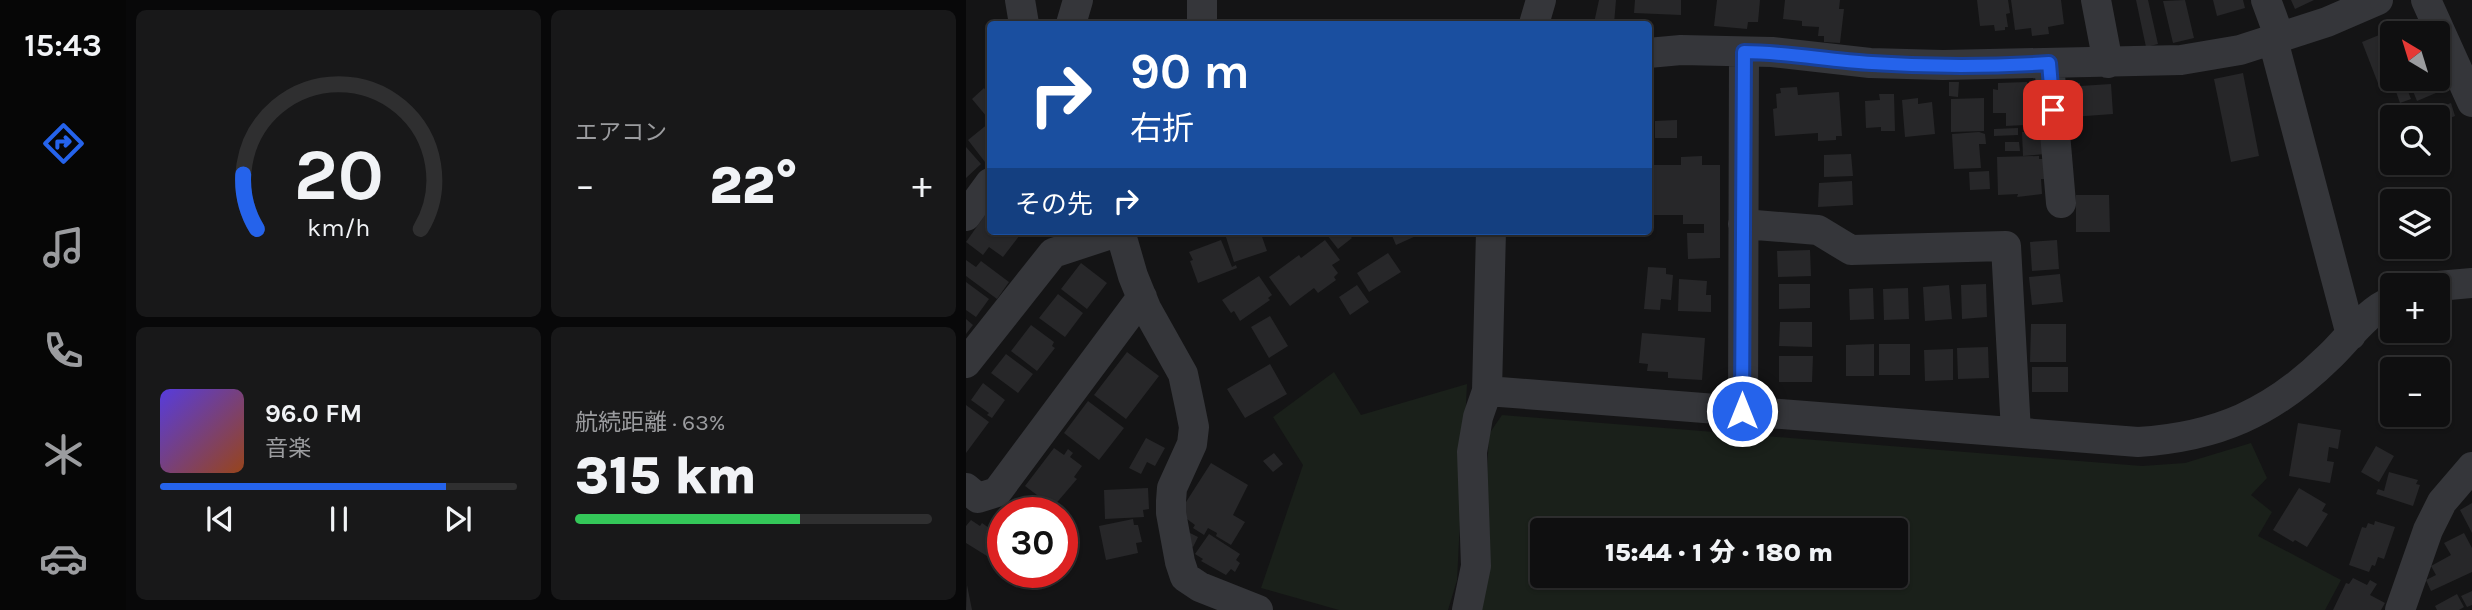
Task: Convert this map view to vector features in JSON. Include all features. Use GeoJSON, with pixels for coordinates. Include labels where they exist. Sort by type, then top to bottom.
{"type":"FeatureCollection","features":[{"type":"Feature","properties":{"kind":"street"},"geometry":{"type":"LineString","coordinates":[[1020,0],[1024,21]]}},
{"type":"Feature","properties":{"kind":"street"},"geometry":{"type":"LineString","coordinates":[[1072,21],[1078,0]]}},
{"type":"Feature","properties":{"kind":"street"},"geometry":{"type":"LineString","coordinates":[[1202,0],[1202,21]]}},
{"type":"Feature","properties":{"kind":"street"},"geometry":{"type":"LineString","coordinates":[[1535,21],[1541,0]]}},
{"type":"Feature","properties":{"kind":"street"},"geometry":{"type":"LineString","coordinates":[[2096,0],[2108,63]]}},
{"type":"Feature","properties":{"kind":"street"},"geometry":{"type":"LineString","coordinates":[[2266,0],[2351,335]]}},
{"type":"Feature","properties":{"kind":"street"},"geometry":{"type":"LineString","coordinates":[[1652,53],[1681,50],[1772,52],[1877,64],[1943,65],[2180,60],[2240,51],[2327,22],[2378,0]]}},
{"type":"Feature","properties":{"kind":"street"},"geometry":{"type":"LineString","coordinates":[[2426,0],[2461,50],[2472,102]]}},
{"type":"Feature","properties":{"kind":"street"},"geometry":{"type":"LineString","coordinates":[[1742,411],[1744,52]]}},
{"type":"Feature","properties":{"kind":"street"},"geometry":{"type":"LineString","coordinates":[[2049,63],[2061,203]]}},
{"type":"Feature","properties":{"kind":"street"},"geometry":{"type":"LineString","coordinates":[[966,216],[987,187]]}},
{"type":"Feature","properties":{"kind":"street"},"geometry":{"type":"LineString","coordinates":[[1743,224],[1818,230],[1851,250],[2006,246],[2016,432]]}},
{"type":"Feature","properties":{"kind":"street"},"geometry":{"type":"LineString","coordinates":[[966,363],[1053,253],[1107,235]]}},
{"type":"Feature","properties":{"kind":"street"},"geometry":{"type":"LineString","coordinates":[[1120,235],[1151,318],[1183,374],[1194,427],[1192,444],[1172,488],[1171,513],[1185,576],[1200,587],[1258,610]]}},
{"type":"Feature","properties":{"kind":"street"},"geometry":{"type":"LineString","coordinates":[[1467,610],[1476,566],[1472,452],[1478,417],[1487,391],[1490,235]]}},
{"type":"Feature","properties":{"kind":"street"},"geometry":{"type":"LineString","coordinates":[[2450,285],[2472,283]]}},
{"type":"Feature","properties":{"kind":"street"},"geometry":{"type":"LineString","coordinates":[[966,488],[978,498],[997,492],[1142,297]]}},
{"type":"Feature","properties":{"kind":"street"},"geometry":{"type":"LineString","coordinates":[[1487,391],[2138,442],[2172,440],[2225,427],[2272,404],[2300,384],[2367,318],[2380,309]]}},
{"type":"Feature","properties":{"kind":"street"},"geometry":{"type":"LineString","coordinates":[[2400,610],[2432,521],[2442,502],[2472,467]]}},
{"type":"Feature","properties":{"kind":"shaded area"},"geometry":{"type":"Polygon","coordinates":[[[1334,372],[1361,415],[1467,384],[1457,580],[1448,610],[1339,610],[1261,588],[1303,465],[1273,417],[1334,372]]]}},
{"type":"Feature","properties":{"kind":"shaded area"},"geometry":{"type":"Polygon","coordinates":[[[1502,415],[2142,466],[2185,463],[2251,443],[2267,478],[2251,495],[2272,512],[2258,536],[2341,580],[2325,610],[1478,610],[1481,596],[1489,434],[1502,415]]]}},
{"type":"Feature","properties":{"kind":"building"},"geometry":{"type":"Polygon","coordinates":[[[1599,0],[1616,0],[1614,21],[1594,21],[1599,0]]]}},
{"type":"Feature","properties":{"kind":"building"},"geometry":{"type":"Polygon","coordinates":[[[1635,0],[1681,0],[1681,15],[1634,13],[1635,0]]]}},
{"type":"Feature","properties":{"kind":"building"},"geometry":{"type":"Polygon","coordinates":[[[1717,0],[1760,0],[1758,22],[1748,22],[1747,29],[1714,26],[1717,0]]]}},
{"type":"Feature","properties":{"kind":"building"},"geometry":{"type":"Polygon","coordinates":[[[1785,0],[1840,0],[1839,9],[1844,9],[1840,43],[1824,42],[1824,36],[1818,36],[1819,27],[1802,26],[1802,21],[1783,19],[1785,0]]]}},
{"type":"Feature","properties":{"kind":"building"},"geometry":{"type":"Polygon","coordinates":[[[1977,0],[2008,0],[2008,27],[1995,31],[1994,25],[1980,26],[1977,0]]]}},
{"type":"Feature","properties":{"kind":"building"},"geometry":{"type":"Polygon","coordinates":[[[2011,0],[2061,0],[2064,24],[2048,27],[2049,34],[2032,36],[2031,28],[2015,30],[2011,0]]]}},
{"type":"Feature","properties":{"kind":"building"},"geometry":{"type":"Polygon","coordinates":[[[2136,0],[2148,0],[2158,44],[2146,47],[2136,0]]]}},
{"type":"Feature","properties":{"kind":"building"},"geometry":{"type":"Polygon","coordinates":[[[2185,0],[2194,38],[2173,43],[2163,1],[2185,0]]]}},
{"type":"Feature","properties":{"kind":"building"},"geometry":{"type":"Polygon","coordinates":[[[2213,0],[2243,0],[2245,8],[2217,16],[2213,0]]]}},
{"type":"Feature","properties":{"kind":"building"},"geometry":{"type":"Polygon","coordinates":[[[2291,0],[2314,0],[2295,9],[2291,0]]]}},
{"type":"Feature","properties":{"kind":"building"},"geometry":{"type":"Polygon","coordinates":[[[2380,35],[2380,88],[2362,42],[2380,35]]]}},
{"type":"Feature","properties":{"kind":"building"},"geometry":{"type":"Polygon","coordinates":[[[2243,73],[2259,156],[2231,162],[2214,79],[2243,73]]]}},
{"type":"Feature","properties":{"kind":"building"},"geometry":{"type":"Polygon","coordinates":[[[1949,82],[1959,82],[1958,97],[1949,96],[1949,82]]]}},
{"type":"Feature","properties":{"kind":"building"},"geometry":{"type":"Polygon","coordinates":[[[2027,82],[2027,85],[2039,85],[2040,89],[2032,89],[2033,101],[2029,101],[2030,114],[2024,114],[2025,125],[2006,126],[2006,113],[1993,113],[1993,89],[1998,90],[1998,83],[2027,82]]]}},
{"type":"Feature","properties":{"kind":"building"},"geometry":{"type":"Polygon","coordinates":[[[2070,83],[2080,83],[2080,86],[2111,84],[2113,114],[2072,117],[2070,83]]]}},
{"type":"Feature","properties":{"kind":"building"},"geometry":{"type":"Polygon","coordinates":[[[1797,87],[1798,95],[1839,92],[1842,136],[1836,136],[1836,140],[1818,141],[1818,133],[1775,136],[1773,109],[1777,108],[1776,94],[1781,93],[1780,88],[1797,87]]]}},
{"type":"Feature","properties":{"kind":"building"},"geometry":{"type":"Polygon","coordinates":[[[984,88],[987,92],[987,117],[972,99],[984,88]]]}},
{"type":"Feature","properties":{"kind":"building"},"geometry":{"type":"Polygon","coordinates":[[[2396,91],[2408,91],[2411,99],[2400,103],[2396,91]]]}},
{"type":"Feature","properties":{"kind":"building"},"geometry":{"type":"Polygon","coordinates":[[[2413,91],[2441,91],[2417,101],[2413,91]]]}},
{"type":"Feature","properties":{"kind":"building"},"geometry":{"type":"Polygon","coordinates":[[[1879,94],[1894,94],[1895,131],[1881,131],[1881,127],[1866,128],[1865,101],[1880,100],[1879,94]]]}},
{"type":"Feature","properties":{"kind":"building"},"geometry":{"type":"Polygon","coordinates":[[[1918,98],[1918,104],[1932,102],[1935,134],[1905,137],[1902,100],[1918,98]]]}},
{"type":"Feature","properties":{"kind":"building"},"geometry":{"type":"Polygon","coordinates":[[[1984,98],[1984,131],[1951,132],[1951,99],[1984,98]]]}},
{"type":"Feature","properties":{"kind":"building"},"geometry":{"type":"Polygon","coordinates":[[[2451,103],[2455,116],[2450,118],[2450,105],[2446,105],[2451,103]]]}},
{"type":"Feature","properties":{"kind":"building"},"geometry":{"type":"Polygon","coordinates":[[[1677,120],[1677,138],[1655,138],[1655,121],[1677,120]]]}},
{"type":"Feature","properties":{"kind":"building"},"geometry":{"type":"Polygon","coordinates":[[[987,125],[987,160],[985,162],[968,140],[987,125]]]}},
{"type":"Feature","properties":{"kind":"building"},"geometry":{"type":"Polygon","coordinates":[[[2018,128],[2018,135],[1994,136],[1994,129],[2018,128]]]}},
{"type":"Feature","properties":{"kind":"building"},"geometry":{"type":"Polygon","coordinates":[[[2043,131],[2045,154],[2023,156],[2022,132],[2043,131]]]}},
{"type":"Feature","properties":{"kind":"building"},"geometry":{"type":"Polygon","coordinates":[[[1952,134],[1985,134],[1986,144],[1979,144],[1981,168],[1954,169],[1952,134]]]}},
{"type":"Feature","properties":{"kind":"building"},"geometry":{"type":"Polygon","coordinates":[[[2005,142],[2019,142],[2020,151],[2005,151],[2005,142]]]}},
{"type":"Feature","properties":{"kind":"building"},"geometry":{"type":"Polygon","coordinates":[[[966,147],[981,164],[966,178],[966,147]]]}},
{"type":"Feature","properties":{"kind":"building"},"geometry":{"type":"Polygon","coordinates":[[[1851,154],[1853,176],[1824,177],[1824,155],[1851,154]]]}},
{"type":"Feature","properties":{"kind":"building"},"geometry":{"type":"Polygon","coordinates":[[[1702,156],[1702,165],[1720,165],[1720,258],[1688,259],[1687,233],[1704,233],[1704,224],[1683,224],[1683,215],[1652,215],[1652,165],[1681,165],[1681,157],[1702,156]]]}},
{"type":"Feature","properties":{"kind":"building"},"geometry":{"type":"Polygon","coordinates":[[[2039,156],[2039,159],[2045,159],[2045,179],[2041,179],[2042,194],[2017,197],[2018,194],[1998,195],[1997,157],[2039,156]]]}},
{"type":"Feature","properties":{"kind":"building"},"geometry":{"type":"Polygon","coordinates":[[[1989,171],[1990,189],[1970,190],[1969,172],[1989,171]]]}},
{"type":"Feature","properties":{"kind":"building"},"geometry":{"type":"Polygon","coordinates":[[[1852,181],[1853,205],[1818,207],[1819,183],[1852,181]]]}},
{"type":"Feature","properties":{"kind":"building"},"geometry":{"type":"Polygon","coordinates":[[[2076,195],[2109,195],[2110,232],[2076,232],[2076,195]]]}},
{"type":"Feature","properties":{"kind":"building"},"geometry":{"type":"Polygon","coordinates":[[[987,212],[987,235],[1020,235],[1003,257],[989,247],[983,255],[966,242],[987,212]]]}},
{"type":"Feature","properties":{"kind":"building"},"geometry":{"type":"Polygon","coordinates":[[[1225,235],[1261,235],[1267,251],[1234,262],[1225,235]]]}},
{"type":"Feature","properties":{"kind":"building"},"geometry":{"type":"Polygon","coordinates":[[[1327,235],[1351,235],[1352,238],[1338,249],[1327,235]]]}},
{"type":"Feature","properties":{"kind":"building"},"geometry":{"type":"Polygon","coordinates":[[[1392,235],[1418,235],[1396,245],[1392,235]]]}},
{"type":"Feature","properties":{"kind":"building"},"geometry":{"type":"Polygon","coordinates":[[[1221,240],[1232,267],[1236,265],[1237,268],[1198,283],[1189,252],[1221,240]]]}},
{"type":"Feature","properties":{"kind":"building"},"geometry":{"type":"Polygon","coordinates":[[[1325,240],[1340,260],[1332,265],[1338,273],[1334,277],[1336,280],[1318,293],[1314,288],[1290,306],[1269,277],[1325,240]]]}},
{"type":"Feature","properties":{"kind":"building"},"geometry":{"type":"Polygon","coordinates":[[[2057,240],[2059,269],[2032,271],[2030,242],[2057,240]]]}},
{"type":"Feature","properties":{"kind":"building"},"geometry":{"type":"Polygon","coordinates":[[[1810,250],[1811,276],[1778,277],[1777,251],[1810,250]]]}},
{"type":"Feature","properties":{"kind":"building"},"geometry":{"type":"Polygon","coordinates":[[[1388,253],[1401,272],[1369,292],[1357,273],[1388,253]]]}},
{"type":"Feature","properties":{"kind":"building"},"geometry":{"type":"Polygon","coordinates":[[[966,260],[976,267],[981,261],[1009,282],[997,299],[966,276],[966,260]]]}},
{"type":"Feature","properties":{"kind":"building"},"geometry":{"type":"Polygon","coordinates":[[[1081,263],[1107,283],[1087,309],[1061,289],[1081,263]]]}},
{"type":"Feature","properties":{"kind":"building"},"geometry":{"type":"Polygon","coordinates":[[[1648,267],[1666,268],[1666,274],[1673,275],[1671,300],[1661,299],[1660,310],[1644,309],[1648,267]]]}},
{"type":"Feature","properties":{"kind":"building"},"geometry":{"type":"Polygon","coordinates":[[[2060,274],[2063,302],[2032,305],[2029,277],[2060,274]]]}},
{"type":"Feature","properties":{"kind":"building"},"geometry":{"type":"Polygon","coordinates":[[[1259,276],[1272,295],[1268,298],[1270,300],[1240,321],[1222,300],[1259,276]]]}},
{"type":"Feature","properties":{"kind":"building"},"geometry":{"type":"Polygon","coordinates":[[[1679,279],[1707,281],[1706,295],[1711,295],[1711,312],[1678,311],[1679,279]]]}},
{"type":"Feature","properties":{"kind":"building"},"geometry":{"type":"Polygon","coordinates":[[[966,282],[989,299],[976,317],[966,310],[966,282]]]}},
{"type":"Feature","properties":{"kind":"building"},"geometry":{"type":"Polygon","coordinates":[[[1779,284],[1810,284],[1810,308],[1779,309],[1779,284]]]}},
{"type":"Feature","properties":{"kind":"building"},"geometry":{"type":"Polygon","coordinates":[[[1986,284],[1987,317],[1962,319],[1961,285],[1986,284]]]}},
{"type":"Feature","properties":{"kind":"building"},"geometry":{"type":"Polygon","coordinates":[[[1357,285],[1369,302],[1350,315],[1339,297],[1357,285]]]}},
{"type":"Feature","properties":{"kind":"building"},"geometry":{"type":"Polygon","coordinates":[[[1949,285],[1952,319],[1925,321],[1923,287],[1949,285]]]}},
{"type":"Feature","properties":{"kind":"building"},"geometry":{"type":"Polygon","coordinates":[[[1873,288],[1874,319],[1850,320],[1849,289],[1873,288]]]}},
{"type":"Feature","properties":{"kind":"building"},"geometry":{"type":"Polygon","coordinates":[[[1908,288],[1909,319],[1884,320],[1883,289],[1908,288]]]}},
{"type":"Feature","properties":{"kind":"building"},"geometry":{"type":"Polygon","coordinates":[[[1058,294],[1083,313],[1065,337],[1039,318],[1058,294]]]}},
{"type":"Feature","properties":{"kind":"building"},"geometry":{"type":"Polygon","coordinates":[[[1270,316],[1288,346],[1269,358],[1251,327],[1270,316]]]}},
{"type":"Feature","properties":{"kind":"building"},"geometry":{"type":"Polygon","coordinates":[[[966,319],[973,325],[966,334],[966,319]]]}},
{"type":"Feature","properties":{"kind":"building"},"geometry":{"type":"Polygon","coordinates":[[[1780,322],[1812,322],[1812,347],[1779,346],[1780,322]]]}},
{"type":"Feature","properties":{"kind":"building"},"geometry":{"type":"Polygon","coordinates":[[[2031,324],[2066,324],[2066,362],[2030,362],[2031,324]]]}},
{"type":"Feature","properties":{"kind":"building"},"geometry":{"type":"Polygon","coordinates":[[[1031,325],[1054,342],[1052,346],[1055,348],[1037,371],[1011,351],[1031,325]]]}},
{"type":"Feature","properties":{"kind":"building"},"geometry":{"type":"Polygon","coordinates":[[[1642,333],[1705,338],[1702,380],[1668,378],[1668,372],[1647,371],[1648,364],[1639,363],[1642,333]]]}},
{"type":"Feature","properties":{"kind":"building"},"geometry":{"type":"Polygon","coordinates":[[[1874,344],[1874,376],[1846,376],[1846,345],[1874,344]]]}},
{"type":"Feature","properties":{"kind":"building"},"geometry":{"type":"Polygon","coordinates":[[[1879,344],[1910,344],[1910,375],[1879,375],[1879,344]]]}},
{"type":"Feature","properties":{"kind":"building"},"geometry":{"type":"Polygon","coordinates":[[[1988,347],[1989,378],[1958,379],[1957,348],[1988,347]]]}},
{"type":"Feature","properties":{"kind":"building"},"geometry":{"type":"Polygon","coordinates":[[[1953,349],[1953,380],[1925,381],[1924,350],[1953,349]]]}},
{"type":"Feature","properties":{"kind":"building"},"geometry":{"type":"Polygon","coordinates":[[[1127,352],[1159,376],[1126,419],[1094,395],[1127,352]]]}},
{"type":"Feature","properties":{"kind":"building"},"geometry":{"type":"Polygon","coordinates":[[[1006,354],[1033,374],[1018,393],[991,373],[1006,354]]]}},
{"type":"Feature","properties":{"kind":"building"},"geometry":{"type":"Polygon","coordinates":[[[1779,356],[1813,356],[1812,382],[1779,382],[1779,356]]]}},
{"type":"Feature","properties":{"kind":"building"},"geometry":{"type":"Polygon","coordinates":[[[1270,364],[1287,394],[1245,418],[1227,389],[1270,364]]]}},
{"type":"Feature","properties":{"kind":"building"},"geometry":{"type":"Polygon","coordinates":[[[2032,367],[2068,367],[2068,392],[2032,392],[2032,367]]]}},
{"type":"Feature","properties":{"kind":"building"},"geometry":{"type":"Polygon","coordinates":[[[983,383],[1005,400],[992,418],[971,400],[983,383]]]}},
{"type":"Feature","properties":{"kind":"building"},"geometry":{"type":"Polygon","coordinates":[[[1088,401],[1124,428],[1099,460],[1064,433],[1088,401]]]}},
{"type":"Feature","properties":{"kind":"building"},"geometry":{"type":"Polygon","coordinates":[[[966,405],[989,422],[966,453],[966,405]]]}},
{"type":"Feature","properties":{"kind":"building"},"geometry":{"type":"Polygon","coordinates":[[[2298,423],[2341,430],[2338,449],[2329,447],[2327,461],[2334,462],[2330,483],[2289,476],[2298,423]]]}},
{"type":"Feature","properties":{"kind":"building"},"geometry":{"type":"Polygon","coordinates":[[[1146,438],[1165,448],[1155,466],[1147,462],[1141,474],[1129,468],[1146,438]]]}},
{"type":"Feature","properties":{"kind":"building"},"geometry":{"type":"Polygon","coordinates":[[[2376,446],[2394,456],[2379,482],[2361,472],[2376,446]]]}},
{"type":"Feature","properties":{"kind":"building"},"geometry":{"type":"Polygon","coordinates":[[[1054,448],[1064,455],[1068,449],[1073,453],[1070,457],[1082,466],[1074,477],[1077,479],[1062,497],[1040,497],[1025,486],[1054,448]]]}},
{"type":"Feature","properties":{"kind":"building"},"geometry":{"type":"Polygon","coordinates":[[[1274,453],[1283,464],[1273,472],[1263,461],[1274,453]]]}},
{"type":"Feature","properties":{"kind":"building"},"geometry":{"type":"Polygon","coordinates":[[[1211,463],[1248,485],[1233,515],[1245,522],[1231,545],[1208,528],[1204,535],[1179,513],[1211,463]]]}},
{"type":"Feature","properties":{"kind":"building"},"geometry":{"type":"Polygon","coordinates":[[[2389,472],[2418,480],[2416,484],[2420,485],[2413,506],[2376,494],[2378,489],[2384,491],[2389,472]]]}},
{"type":"Feature","properties":{"kind":"building"},"geometry":{"type":"Polygon","coordinates":[[[1148,488],[1149,509],[1143,510],[1144,517],[1105,519],[1104,490],[1148,488]]]}},
{"type":"Feature","properties":{"kind":"building"},"geometry":{"type":"Polygon","coordinates":[[[2299,488],[2326,504],[2322,511],[2328,514],[2307,547],[2273,530],[2299,488]]]}},
{"type":"Feature","properties":{"kind":"building"},"geometry":{"type":"Polygon","coordinates":[[[2472,503],[2472,533],[2460,510],[2472,503]]]}},
{"type":"Feature","properties":{"kind":"building"},"geometry":{"type":"Polygon","coordinates":[[[1133,519],[1134,525],[1138,525],[1142,542],[1136,543],[1138,553],[1106,560],[1099,526],[1133,519]]]}},
{"type":"Feature","properties":{"kind":"building"},"geometry":{"type":"Polygon","coordinates":[[[971,520],[980,526],[982,523],[987,527],[987,556],[966,543],[966,526],[971,520]]]}},
{"type":"Feature","properties":{"kind":"building"},"geometry":{"type":"Polygon","coordinates":[[[2375,521],[2395,527],[2384,559],[2378,557],[2369,572],[2349,565],[2362,527],[2366,528],[2368,523],[2374,525],[2375,521]]]}},
{"type":"Feature","properties":{"kind":"building"},"geometry":{"type":"Polygon","coordinates":[[[1188,532],[1198,537],[1193,547],[1183,541],[1188,532]]]}},
{"type":"Feature","properties":{"kind":"building"},"geometry":{"type":"Polygon","coordinates":[[[2464,533],[2472,548],[2472,572],[2431,591],[2426,580],[2436,575],[2431,566],[2451,555],[2444,543],[2464,533]]]}},
{"type":"Feature","properties":{"kind":"building"},"geometry":{"type":"Polygon","coordinates":[[[1209,534],[1240,554],[1236,560],[1240,563],[1235,572],[1231,569],[1226,575],[1201,561],[1203,559],[1195,554],[1209,534]]]}},
{"type":"Feature","properties":{"kind":"building"},"geometry":{"type":"Polygon","coordinates":[[[2353,578],[2367,585],[2370,580],[2377,584],[2370,595],[2385,603],[2381,610],[2333,610],[2346,583],[2349,584],[2353,578]]]}},
{"type":"Feature","properties":{"kind":"building"},"geometry":{"type":"Polygon","coordinates":[[[967,585],[972,610],[966,610],[967,585]]]}},
{"type":"Feature","properties":{"kind":"building"},"geometry":{"type":"Polygon","coordinates":[[[2472,591],[2472,605],[2467,607],[2461,596],[2472,591]]]}},
{"type":"Feature","properties":{"kind":"building"},"geometry":{"type":"Polygon","coordinates":[[[2457,594],[2464,607],[2459,610],[2437,610],[2435,606],[2457,594]]]}},
{"type":"Feature","properties":{"kind":"route"},"geometry":{"type":"LineString","coordinates":[[1742,411],[1744,52],[1772,52],[1870,63],[2049,63],[2053,110]]}}]}
